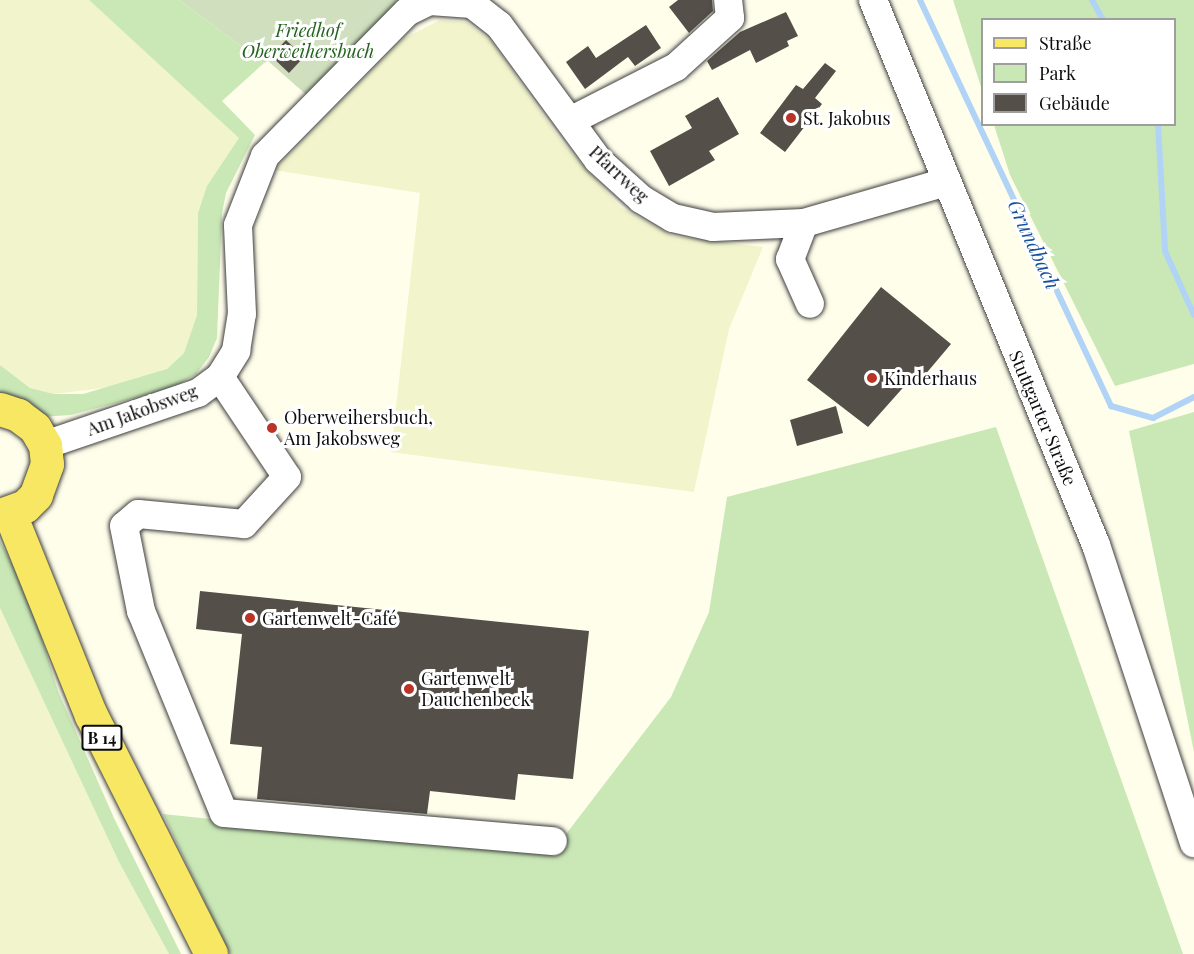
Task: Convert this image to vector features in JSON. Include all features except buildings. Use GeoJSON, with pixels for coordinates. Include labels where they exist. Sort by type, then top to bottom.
{"type":"FeatureCollection","features":[{"type":"Feature","properties":{"kind":"main road"},"geometry":{"type":"LineString","coordinates":[[0,409],[18,415],[45,445],[44,480],[30,500],[5,514]]}},
{"type":"Feature","properties":{"kind":"main road","name":"B 14"},"geometry":{"type":"LineString","coordinates":[[5,514],[91,715],[211,954]]}},
{"type":"Feature","properties":{"kind":"street","name":"Pfarrweg"},"geometry":{"type":"LineString","coordinates":[[457,0],[472,4],[500,25],[598,160],[641,199],[673,218],[712,227],[804,223],[945,182]]}},
{"type":"Feature","properties":{"kind":"street","name":"Am Jakobsweg"},"geometry":{"type":"LineString","coordinates":[[45,445],[198,393],[220,377],[236,351],[242,314],[238,225],[266,156],[406,12],[430,1],[457,0]]}},
{"type":"Feature","properties":{"kind":"street"},"geometry":{"type":"LineString","coordinates":[[570,121],[676,67],[730,18],[728,0]]}},
{"type":"Feature","properties":{"kind":"street","name":"Stuttgarter Straße"},"geometry":{"type":"LineString","coordinates":[[873,0],[945,182],[1096,545],[1194,843]]}},
{"type":"Feature","properties":{"kind":"street"},"geometry":{"type":"LineString","coordinates":[[804,223],[790,259],[810,304]]}},
{"type":"Feature","properties":{"kind":"street"},"geometry":{"type":"LineString","coordinates":[[220,377],[287,477],[244,524],[138,514],[124,526],[141,611],[224,813],[553,842]]}},
{"type":"Feature","properties":{"kind":"green space"},"geometry":{"type":"Polygon","coordinates":[[[0,0],[89,0],[240,138],[198,213],[197,315],[184,353],[167,369],[120,386],[54,394],[30,388],[0,365],[0,0]]]}},
{"type":"Feature","properties":{"kind":"green space"},"geometry":{"type":"Polygon","coordinates":[[[89,0],[179,0],[264,63],[222,101],[255,135],[226,193],[222,213],[217,338],[209,357],[196,374],[172,388],[71,415],[40,417],[0,401],[0,365],[30,388],[54,394],[83,394],[167,369],[184,353],[197,315],[198,213],[207,186],[239,138],[89,0]]]}},
{"type":"Feature","properties":{"kind":"green space","name":"Friedhof Oberweihersbuch"},"geometry":{"type":"Polygon","coordinates":[[[179,0],[404,0],[310,98],[268,61],[264,63],[179,0]]]}},
{"type":"Feature","properties":{"kind":"green space"},"geometry":{"type":"Polygon","coordinates":[[[953,0],[1194,0],[1194,364],[1115,386],[1010,175],[994,126],[1176,126],[1176,18],[981,18],[981,87],[953,0]]]}},
{"type":"Feature","properties":{"kind":"green space"},"geometry":{"type":"Polygon","coordinates":[[[440,20],[466,22],[491,41],[562,142],[620,207],[672,236],[763,247],[729,329],[694,492],[391,452],[420,193],[274,170],[403,39],[440,20]]]}},
{"type":"Feature","properties":{"kind":"green space"},"geometry":{"type":"Polygon","coordinates":[[[1194,412],[1194,752],[1129,431],[1194,412]]]}},
{"type":"Feature","properties":{"kind":"green space"},"geometry":{"type":"Polygon","coordinates":[[[996,427],[1183,954],[230,954],[163,814],[550,855],[671,697],[709,612],[727,497],[996,427]]]}},
{"type":"Feature","properties":{"kind":"green space"},"geometry":{"type":"Polygon","coordinates":[[[0,541],[28,594],[58,691],[114,818],[181,954],[169,954],[119,862],[0,608],[0,541]]]}},
{"type":"Feature","properties":{"kind":"green space"},"geometry":{"type":"Polygon","coordinates":[[[0,608],[119,862],[169,954],[0,954],[0,608]]]}},
{"type":"Feature","properties":{"kind":"waterway","name":"Grundbach"},"geometry":{"type":"LineString","coordinates":[[920,0],[1111,406],[1153,418],[1194,397]]}},
{"type":"Feature","properties":{"kind":"waterway"},"geometry":{"type":"LineString","coordinates":[[1092,0],[1102,18]]}},
{"type":"Feature","properties":{"kind":"waterway"},"geometry":{"type":"LineString","coordinates":[[1158,126],[1165,251],[1194,315]]}},
{"type":"Feature","properties":{"kind":"place","name":"St. Jakobus"},"geometry":{"type":"Point","coordinates":[791,118]}},
{"type":"Feature","properties":{"kind":"place","name":"Kinderhaus"},"geometry":{"type":"Point","coordinates":[872,378]}},
{"type":"Feature","properties":{"kind":"place","name":"Oberweihersbuch, Am Jakobsweg"},"geometry":{"type":"Point","coordinates":[272,428]}},
{"type":"Feature","properties":{"kind":"place","name":"Gartenwelt-Café"},"geometry":{"type":"Point","coordinates":[250,618]}},
{"type":"Feature","properties":{"kind":"place","name":"Gartenwelt Dauchenbeck"},"geometry":{"type":"Point","coordinates":[409,689]}}]}
